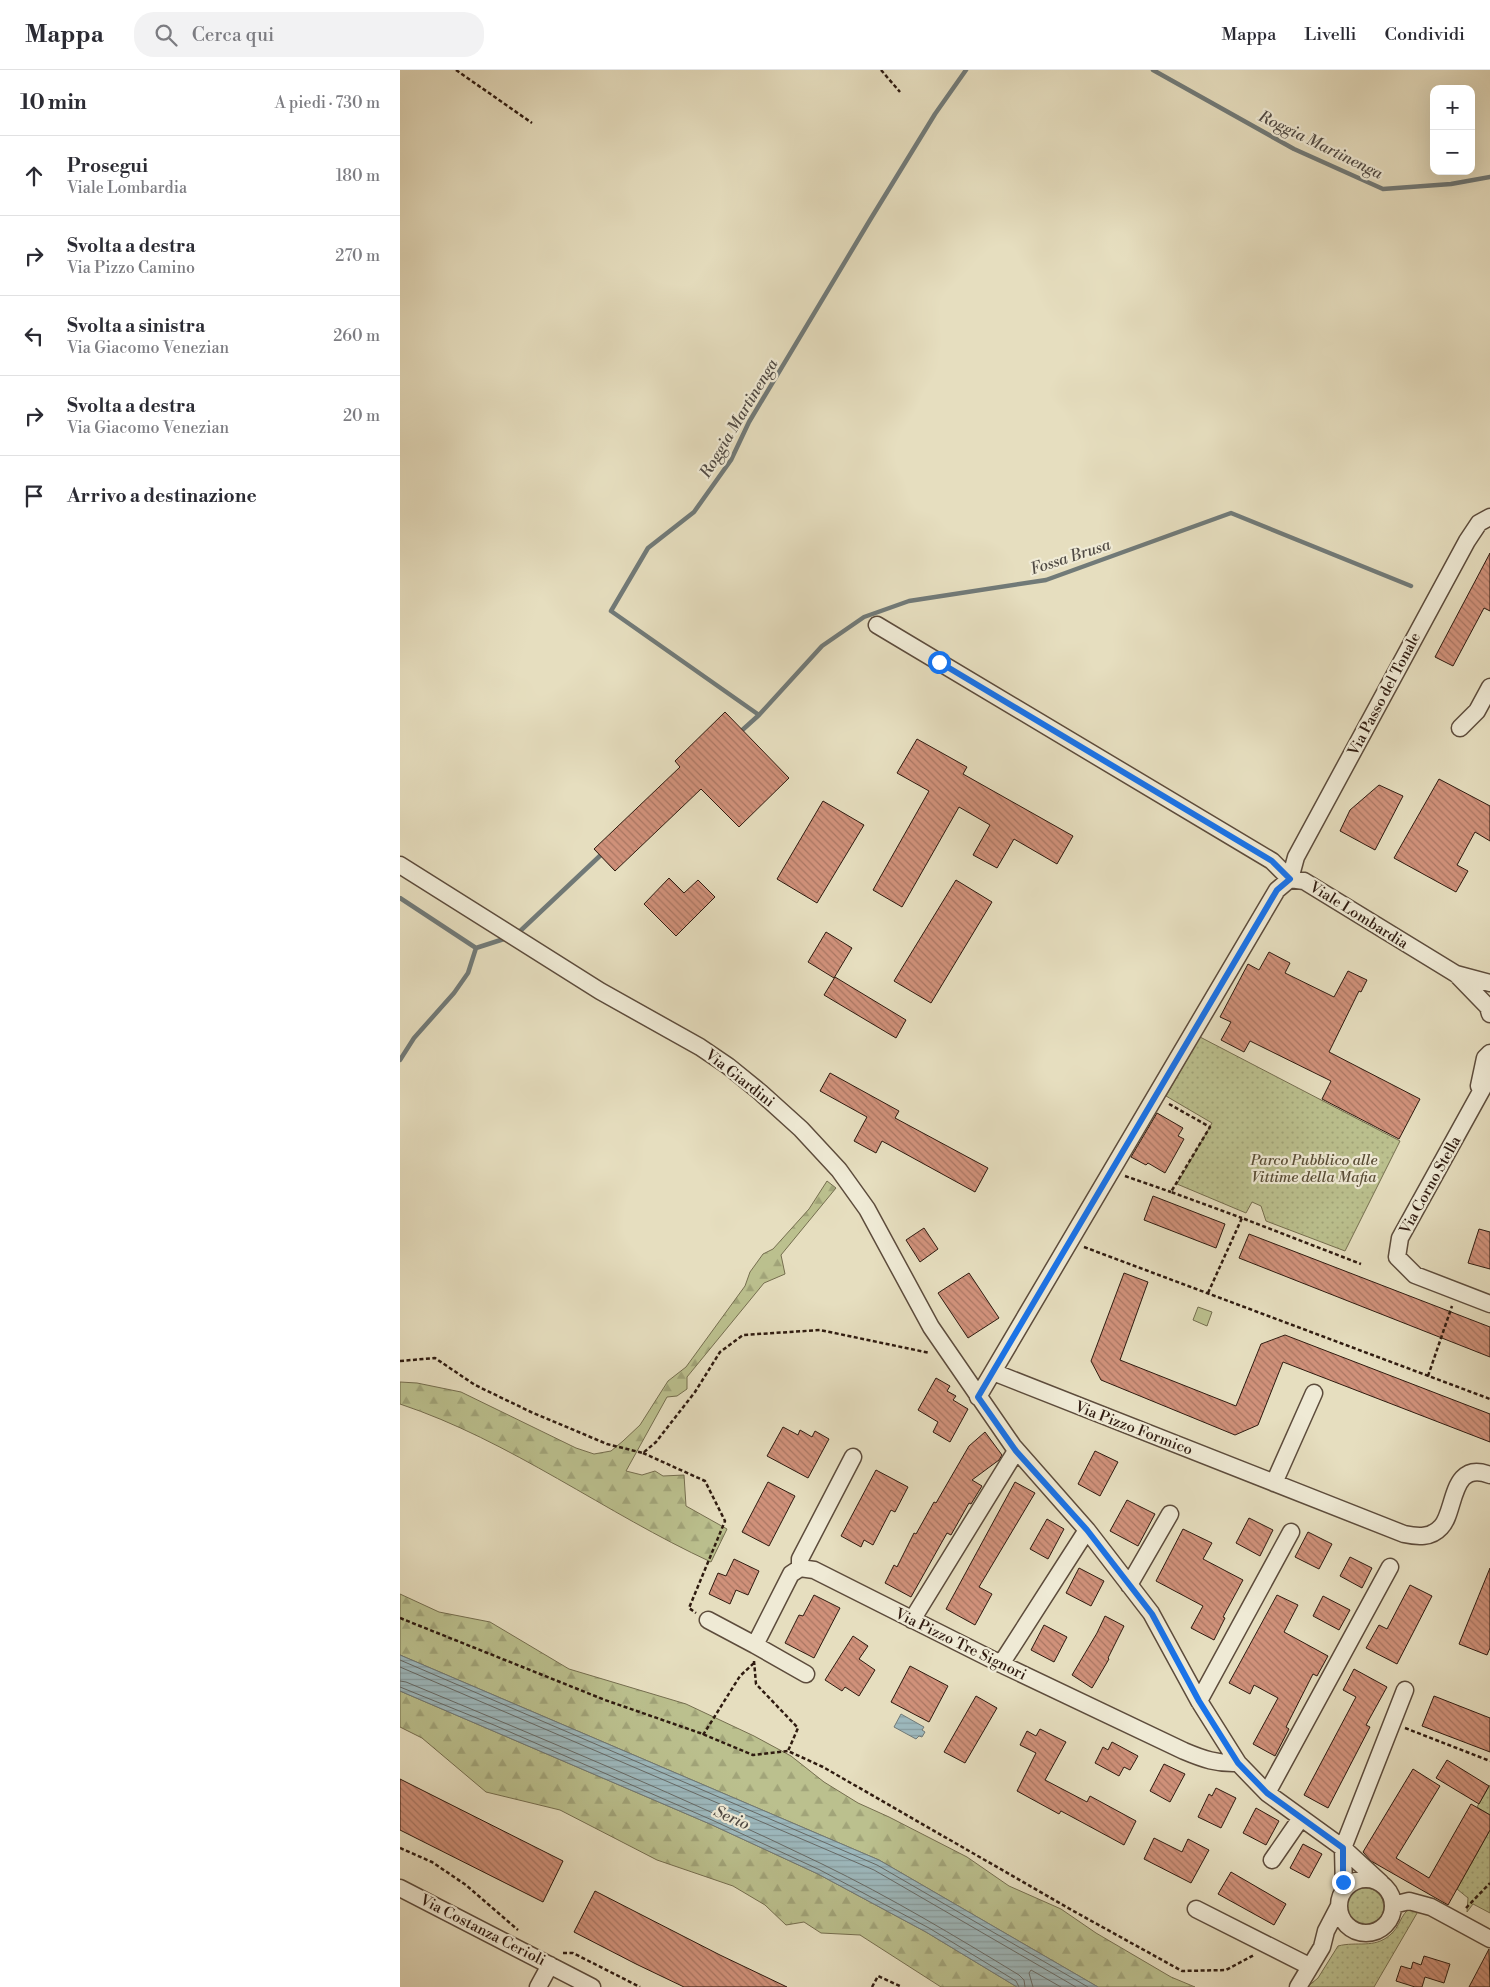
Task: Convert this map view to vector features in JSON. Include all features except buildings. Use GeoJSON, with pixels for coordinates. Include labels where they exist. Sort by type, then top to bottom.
{"type":"FeatureCollection","features":[{"type":"Feature","properties":{"kind":"street","name":"Via Passo del Tonale"},"geometry":{"type":"LineString","coordinates":[[1290,879],[1296,857],[1467,541],[1479,523],[1490,517]]}},
{"type":"Feature","properties":{"kind":"street","name":"Viale Lombardia"},"geometry":{"type":"LineString","coordinates":[[877,625],[1272,861],[1290,879],[1304,881],[1456,974],[1488,1007],[1490,1014]]}},
{"type":"Feature","properties":{"kind":"street"},"geometry":{"type":"LineString","coordinates":[[1460,728],[1477,711],[1490,687]]}},
{"type":"Feature","properties":{"kind":"street","name":"Via Giardini"},"geometry":{"type":"LineString","coordinates":[[400,865],[600,991],[700,1047],[728,1066],[801,1129],[839,1170],[866,1208],[930,1327],[1016,1451],[1087,1530],[1152,1614],[1199,1701],[1238,1763],[1267,1793],[1343,1848],[1381,1883]]}},
{"type":"Feature","properties":{"kind":"street"},"geometry":{"type":"LineString","coordinates":[[978,1397],[1277,890],[1290,879]]}},
{"type":"Feature","properties":{"kind":"street","name":"Viale Lombardia"},"geometry":{"type":"LineString","coordinates":[[1456,974],[1490,983]]}},
{"type":"Feature","properties":{"kind":"street","name":"Via Corno Stella"},"geometry":{"type":"LineString","coordinates":[[1476,1100],[1485,1058],[1490,1053]]}},
{"type":"Feature","properties":{"kind":"street","name":"Via Corno Stella"},"geometry":{"type":"LineString","coordinates":[[1490,1075],[1400,1238],[1397,1257],[1415,1275],[1490,1304]]}},
{"type":"Feature","properties":{"kind":"street","name":"Via Pizzo Formico"},"geometry":{"type":"LineString","coordinates":[[994,1372],[1404,1534],[1420,1537],[1432,1534],[1443,1526],[1456,1490],[1463,1478],[1471,1473],[1482,1472],[1490,1475]]}},
{"type":"Feature","properties":{"kind":"street"},"geometry":{"type":"LineString","coordinates":[[1274,1483],[1314,1393]]}},
{"type":"Feature","properties":{"kind":"street"},"geometry":{"type":"LineString","coordinates":[[912,1620],[1016,1451]]}},
{"type":"Feature","properties":{"kind":"street"},"geometry":{"type":"LineString","coordinates":[[755,1645],[791,1574],[800,1568],[800,1559],[853,1457]]}},
{"type":"Feature","properties":{"kind":"street"},"geometry":{"type":"LineString","coordinates":[[1129,1585],[1170,1514]]}},
{"type":"Feature","properties":{"kind":"street"},"geometry":{"type":"LineString","coordinates":[[1001,1664],[1087,1530]]}},
{"type":"Feature","properties":{"kind":"street"},"geometry":{"type":"LineString","coordinates":[[1199,1701],[1291,1532]]}},
{"type":"Feature","properties":{"kind":"street"},"geometry":{"type":"LineString","coordinates":[[1267,1793],[1390,1567]]}},
{"type":"Feature","properties":{"kind":"street","name":"Via Pizzo Tre Signori"},"geometry":{"type":"LineString","coordinates":[[800,1568],[814,1570],[1001,1664],[1206,1760],[1223,1764],[1238,1763]]}},
{"type":"Feature","properties":{"kind":"street"},"geometry":{"type":"LineString","coordinates":[[708,1620],[806,1674]]}},
{"type":"Feature","properties":{"kind":"street"},"geometry":{"type":"LineString","coordinates":[[1298,1987],[1322,1947],[1326,1931],[1338,1908],[1344,1890],[1343,1848],[1405,1690]]}},
{"type":"Feature","properties":{"kind":"street"},"geometry":{"type":"LineString","coordinates":[[1272,1860],[1301,1818]]}},
{"type":"Feature","properties":{"kind":"street"},"geometry":{"type":"LineString","coordinates":[[1338,1908],[1346,1925],[1353,1931],[1362,1934],[1381,1930],[1388,1923],[1392,1915],[1392,1897],[1381,1883],[1373,1880],[1357,1880],[1344,1890]]}},
{"type":"Feature","properties":{"kind":"street","name":"Via Costanza Cerioli"},"geometry":{"type":"LineString","coordinates":[[400,1888],[554,1959],[592,1987]]}},
{"type":"Feature","properties":{"kind":"street"},"geometry":{"type":"LineString","coordinates":[[1393,1905],[1409,1901],[1432,1907],[1490,1940]]}},
{"type":"Feature","properties":{"kind":"street"},"geometry":{"type":"LineString","coordinates":[[1196,1909],[1309,1966]]}},
{"type":"Feature","properties":{"kind":"street"},"geometry":{"type":"LineString","coordinates":[[1322,1947],[1353,1931]]}},
{"type":"Feature","properties":{"kind":"street"},"geometry":{"type":"LineString","coordinates":[[538,1987],[554,1959]]}},
{"type":"Feature","properties":{"kind":"path"},"geometry":{"type":"LineString","coordinates":[[456,70],[532,123]]}},
{"type":"Feature","properties":{"kind":"path"},"geometry":{"type":"LineString","coordinates":[[881,70],[900,92]]}},
{"type":"Feature","properties":{"kind":"path"},"geometry":{"type":"LineString","coordinates":[[1156,1097],[1210,1127],[1171,1192]]}},
{"type":"Feature","properties":{"kind":"path"},"geometry":{"type":"LineString","coordinates":[[1112,1171],[1361,1264]]}},
{"type":"Feature","properties":{"kind":"path"},"geometry":{"type":"LineString","coordinates":[[1208,1293],[1242,1218]]}},
{"type":"Feature","properties":{"kind":"path"},"geometry":{"type":"LineString","coordinates":[[1070,1242],[1490,1399]]}},
{"type":"Feature","properties":{"kind":"path"},"geometry":{"type":"LineString","coordinates":[[1428,1376],[1457,1291]]}},
{"type":"Feature","properties":{"kind":"path"},"geometry":{"type":"LineString","coordinates":[[643,1453],[656,1442],[695,1392],[720,1352],[743,1335],[820,1330],[951,1357]]}},
{"type":"Feature","properties":{"kind":"path"},"geometry":{"type":"LineString","coordinates":[[400,1361],[436,1358],[475,1385],[532,1412],[607,1444],[643,1453],[705,1481],[725,1521],[689,1608],[708,1620]]}},
{"type":"Feature","properties":{"kind":"path"},"geometry":{"type":"LineString","coordinates":[[400,1618],[605,1700],[753,1754],[788,1750],[823,1767],[1077,1913],[1182,1970],[1226,1970],[1269,1946]]}},
{"type":"Feature","properties":{"kind":"path"},"geometry":{"type":"LineString","coordinates":[[755,1645],[756,1684],[798,1728],[788,1750]]}},
{"type":"Feature","properties":{"kind":"path"},"geometry":{"type":"LineString","coordinates":[[703,1735],[740,1676],[754,1663]]}},
{"type":"Feature","properties":{"kind":"path"},"geometry":{"type":"LineString","coordinates":[[1392,1722],[1490,1761]]}},
{"type":"Feature","properties":{"kind":"path"},"geometry":{"type":"LineString","coordinates":[[400,1848],[432,1862],[466,1885],[520,1933]]}},
{"type":"Feature","properties":{"kind":"path"},"geometry":{"type":"LineString","coordinates":[[1454,1920],[1490,1883]]}},
{"type":"Feature","properties":{"kind":"path"},"geometry":{"type":"LineString","coordinates":[[554,1959],[573,1953],[640,1987]]}},
{"type":"Feature","properties":{"kind":"path"},"geometry":{"type":"LineString","coordinates":[[872,1987],[878,1976],[902,1987]]}},
{"type":"Feature","properties":{"kind":"green space","name":"Parco Pubblico alle Vittime della Mafia"},"geometry":{"type":"Polygon","coordinates":[[[1200,1037],[1400,1141],[1345,1251],[1266,1221],[1261,1206],[1252,1202],[1246,1213],[1177,1184],[1212,1123],[1166,1096],[1200,1037]]]}},
{"type":"Feature","properties":{"kind":"green space"},"geometry":{"type":"Polygon","coordinates":[[[827,1181],[836,1188],[781,1255],[785,1274],[764,1283],[687,1377],[687,1389],[677,1396],[667,1397],[626,1471],[642,1475],[655,1471],[663,1476],[684,1475],[686,1506],[727,1529],[711,1562],[633,1522],[481,1437],[441,1419],[400,1404],[400,1382],[417,1383],[461,1392],[576,1448],[594,1454],[611,1451],[640,1425],[668,1381],[686,1367],[745,1286],[750,1272],[763,1254],[773,1249],[809,1209],[827,1181]]]}},
{"type":"Feature","properties":{"kind":"green space"},"geometry":{"type":"Polygon","coordinates":[[[1198,1307],[1212,1312],[1207,1326],[1193,1320],[1198,1307]]]}},
{"type":"Feature","properties":{"kind":"green space"},"geometry":{"type":"Polygon","coordinates":[[[400,1594],[439,1612],[490,1622],[569,1669],[686,1704],[754,1736],[791,1756],[824,1782],[858,1803],[967,1857],[1009,1886],[1061,1909],[1096,1933],[1171,1977],[1195,1987],[1098,1987],[879,1860],[400,1655],[400,1594]]]}},
{"type":"Feature","properties":{"kind":"green space"},"geometry":{"type":"Polygon","coordinates":[[[400,1691],[710,1824],[818,1874],[926,1932],[1017,1987],[941,1987],[860,1935],[821,1933],[804,1922],[786,1925],[765,1905],[733,1886],[657,1860],[560,1810],[486,1792],[422,1738],[400,1727],[400,1691]]]}},
{"type":"Feature","properties":{"kind":"green space"},"geometry":{"type":"Polygon","coordinates":[[[1490,1785],[1490,1815],[1477,1807],[1490,1785]]]}},
{"type":"Feature","properties":{"kind":"green space"},"geometry":{"type":"Polygon","coordinates":[[[1490,1830],[1490,1913],[1473,1904],[1467,1912],[1468,1898],[1457,1889],[1490,1830]]]}},
{"type":"Feature","properties":{"kind":"green space"},"geometry":{"type":"Polygon","coordinates":[[[1365,1888],[1378,1894],[1384,1907],[1378,1920],[1365,1926],[1352,1920],[1346,1907],[1352,1894],[1365,1888]]]}},
{"type":"Feature","properties":{"kind":"green space"},"geometry":{"type":"Polygon","coordinates":[[[1411,1907],[1420,1908],[1374,1987],[1307,1987],[1318,1978],[1338,1946],[1372,1943],[1384,1939],[1393,1932],[1404,1914],[1411,1907]]]}},
{"type":"Feature","properties":{"kind":"water","name":"Serio"},"geometry":{"type":"Polygon","coordinates":[[[400,1655],[879,1860],[1098,1987],[1017,1987],[926,1932],[818,1874],[710,1824],[400,1691],[400,1655]]]}},
{"type":"Feature","properties":{"kind":"water"},"geometry":{"type":"Polygon","coordinates":[[[901,1714],[924,1727],[922,1730],[925,1732],[922,1737],[919,1736],[916,1739],[894,1727],[901,1714]]]}},
{"type":"Feature","properties":{"kind":"waterway","name":"Roggia Martinenga"},"geometry":{"type":"LineString","coordinates":[[759,715],[611,611],[648,548],[694,512],[731,460],[749,422],[870,220],[935,114],[966,70]]}},
{"type":"Feature","properties":{"kind":"waterway","name":"Roggia Martinenga"},"geometry":{"type":"LineString","coordinates":[[1153,70],[1294,149],[1383,189],[1451,184],[1490,177]]}},
{"type":"Feature","properties":{"kind":"waterway","name":"Fossa Brusa"},"geometry":{"type":"LineString","coordinates":[[739,733],[759,715],[822,646],[864,617],[909,601],[1046,580],[1231,513],[1411,586]]}},
{"type":"Feature","properties":{"kind":"waterway"},"geometry":{"type":"LineString","coordinates":[[517,934],[604,852]]}},
{"type":"Feature","properties":{"kind":"waterway"},"geometry":{"type":"LineString","coordinates":[[400,898],[476,948],[507,938]]}},
{"type":"Feature","properties":{"kind":"waterway"},"geometry":{"type":"LineString","coordinates":[[400,1060],[414,1038],[454,993],[468,973],[476,948]]}},
{"type":"Feature","properties":{"kind":"route"},"geometry":{"type":"LineString","coordinates":[[939,662],[1272,861],[1290,879],[1277,890],[978,1397],[1016,1451],[1087,1530],[1152,1614],[1199,1701],[1238,1763],[1267,1793],[1343,1848],[1343,1882]]}}]}
